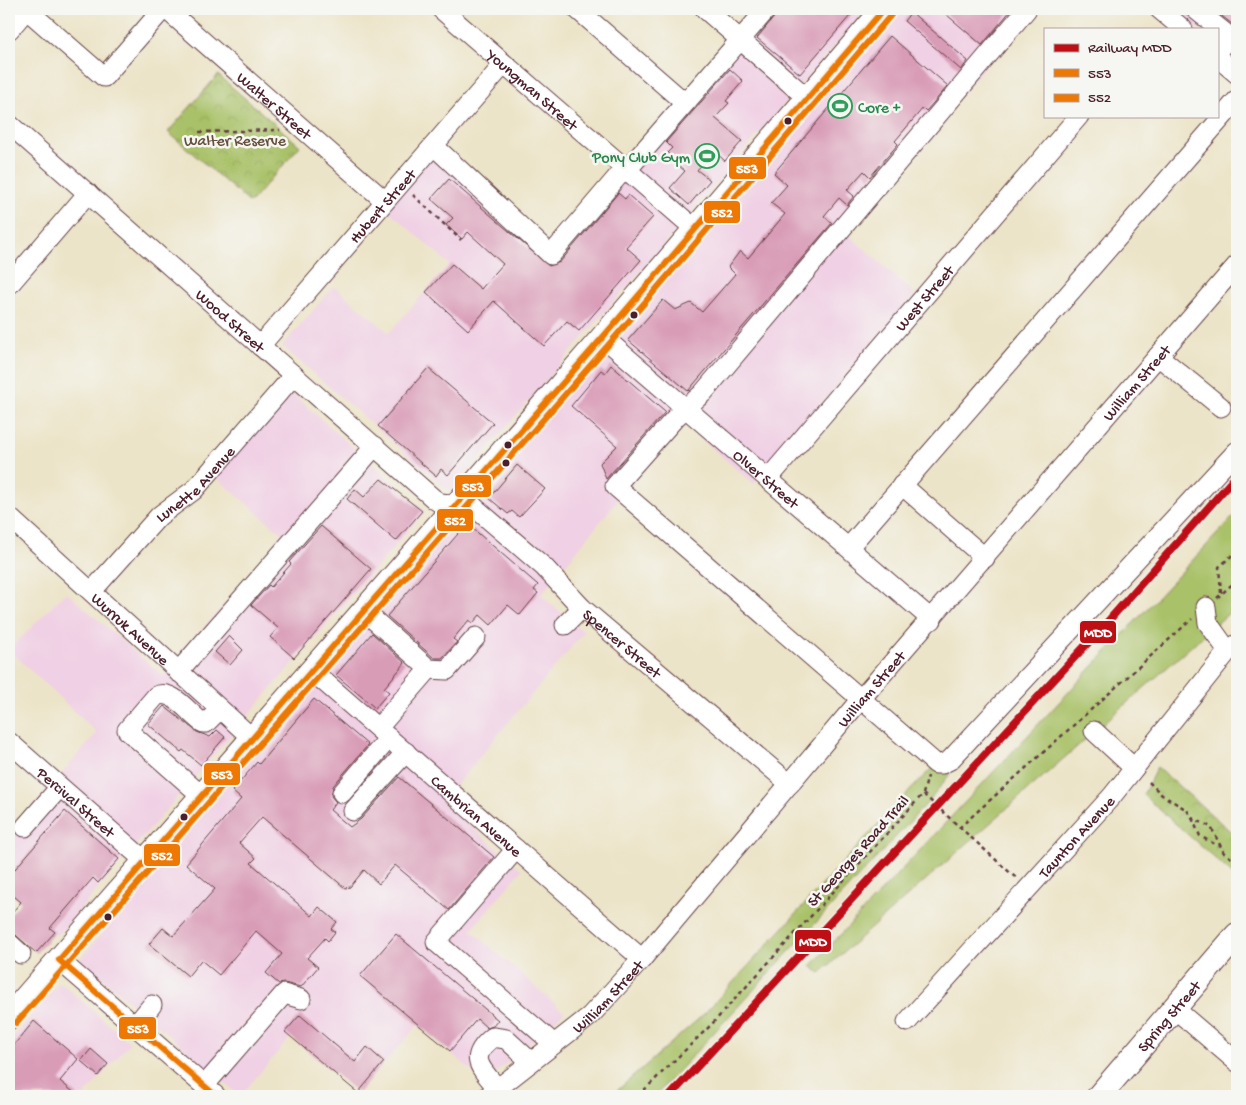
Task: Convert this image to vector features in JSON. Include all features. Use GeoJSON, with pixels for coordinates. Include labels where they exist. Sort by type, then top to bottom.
{"type":"FeatureCollection","features":[{"type":"Feature","properties":{"kind":"main road"},"geometry":{"type":"LineString","coordinates":[[9,1017],[695,230],[884,9]]}},
{"type":"Feature","properties":{"kind":"main road","name":"Spring Street"},"geometry":{"type":"LineString","coordinates":[[1107,1094],[1174,1009],[1237,935]]}},
{"type":"Feature","properties":{"kind":"street"},"geometry":{"type":"LineString","coordinates":[[9,30],[26,9],[104,77],[164,9]]}},
{"type":"Feature","properties":{"kind":"street","name":"Walter Street"},"geometry":{"type":"LineString","coordinates":[[164,9],[385,201]]}},
{"type":"Feature","properties":{"kind":"street","name":"Youngman Street"},"geometry":{"type":"LineString","coordinates":[[441,9],[695,230]]}},
{"type":"Feature","properties":{"kind":"street"},"geometry":{"type":"LineString","coordinates":[[577,9],[685,103]]}},
{"type":"Feature","properties":{"kind":"street"},"geometry":{"type":"LineString","coordinates":[[705,9],[807,98]]}},
{"type":"Feature","properties":{"kind":"street"},"geometry":{"type":"LineString","coordinates":[[434,146],[551,255],[767,9]]}},
{"type":"Feature","properties":{"kind":"street"},"geometry":{"type":"LineString","coordinates":[[1027,9],[710,384],[685,407],[615,486],[860,700],[936,764],[942,764],[950,760],[1237,451]]}},
{"type":"Feature","properties":{"kind":"street"},"geometry":{"type":"LineString","coordinates":[[1195,9],[1230,37],[1218,50]]}},
{"type":"Feature","properties":{"kind":"street"},"geometry":{"type":"LineString","coordinates":[[1160,18],[1181,28]]}},
{"type":"Feature","properties":{"kind":"street"},"geometry":{"type":"LineString","coordinates":[[1218,58],[1237,74]]}},
{"type":"Feature","properties":{"kind":"street","name":"Hubert Street"},"geometry":{"type":"LineString","coordinates":[[260,346],[504,64]]}},
{"type":"Feature","properties":{"kind":"street"},"geometry":{"type":"LineString","coordinates":[[849,547],[1237,100]]}},
{"type":"Feature","properties":{"kind":"street","name":"West Street"},"geometry":{"type":"LineString","coordinates":[[768,479],[1077,118]]}},
{"type":"Feature","properties":{"kind":"street","name":"Wood Street"},"geometry":{"type":"LineString","coordinates":[[9,124],[434,499],[440,502],[458,503]]}},
{"type":"Feature","properties":{"kind":"street"},"geometry":{"type":"LineString","coordinates":[[9,285],[88,194]]}},
{"type":"Feature","properties":{"kind":"street","name":"William Street"},"geometry":{"type":"LineString","coordinates":[[493,1092],[590,1016],[642,959],[860,700],[932,620],[1237,265]]}},
{"type":"Feature","properties":{"kind":"street","name":"Olver Street"},"geometry":{"type":"LineString","coordinates":[[602,337],[932,620]]}},
{"type":"Feature","properties":{"kind":"street"},"geometry":{"type":"LineString","coordinates":[[1158,356],[1220,407]]}},
{"type":"Feature","properties":{"kind":"street","name":"Lunette Avenue"},"geometry":{"type":"LineString","coordinates":[[92,592],[159,516],[194,490],[294,376]]}},
{"type":"Feature","properties":{"kind":"street"},"geometry":{"type":"LineString","coordinates":[[178,672],[375,446]]}},
{"type":"Feature","properties":{"kind":"street"},"geometry":{"type":"LineString","coordinates":[[902,485],[985,558]]}},
{"type":"Feature","properties":{"kind":"street","name":"Spencer Street"},"geometry":{"type":"LineString","coordinates":[[458,503],[473,506],[544,567],[582,608],[790,784]]}},
{"type":"Feature","properties":{"kind":"street","name":"Wurruk Avenue"},"geometry":{"type":"LineString","coordinates":[[9,517],[252,738]]}},
{"type":"Feature","properties":{"kind":"street"},"geometry":{"type":"LineString","coordinates":[[1206,607],[1208,623],[1232,647]]}},
{"type":"Feature","properties":{"kind":"street"},"geometry":{"type":"LineString","coordinates":[[565,625],[582,608]]}},
{"type":"Feature","properties":{"kind":"street"},"geometry":{"type":"LineString","coordinates":[[364,611],[429,669],[448,670],[476,637]]}},
{"type":"Feature","properties":{"kind":"street","name":"Taunton Avenue"},"geometry":{"type":"LineString","coordinates":[[907,1022],[1112,796],[1232,647]]}},
{"type":"Feature","properties":{"kind":"street"},"geometry":{"type":"LineString","coordinates":[[342,794],[429,669]]}},
{"type":"Feature","properties":{"kind":"street","name":"Cambrian Avenue"},"geometry":{"type":"LineString","coordinates":[[312,671],[384,733],[412,750],[440,771],[516,848],[642,959]]}},
{"type":"Feature","properties":{"kind":"street"},"geometry":{"type":"LineString","coordinates":[[202,796],[127,730],[156,696],[161,693],[171,696],[202,723],[206,723],[219,710]]}},
{"type":"Feature","properties":{"kind":"street"},"geometry":{"type":"LineString","coordinates":[[1094,731],[1134,768]]}},
{"type":"Feature","properties":{"kind":"street","name":"Percival Street"},"geometry":{"type":"LineString","coordinates":[[9,742],[145,861]]}},
{"type":"Feature","properties":{"kind":"street"},"geometry":{"type":"LineString","coordinates":[[353,811],[412,750]]}},
{"type":"Feature","properties":{"kind":"street"},"geometry":{"type":"LineString","coordinates":[[26,827],[60,788]]}},
{"type":"Feature","properties":{"kind":"street"},"geometry":{"type":"LineString","coordinates":[[516,848],[436,942],[554,1044]]}},
{"type":"Feature","properties":{"kind":"street"},"geometry":{"type":"LineString","coordinates":[[59,960],[210,1091],[284,994],[301,999]]}},
{"type":"Feature","properties":{"kind":"street"},"geometry":{"type":"LineString","coordinates":[[135,1026],[152,1005]]}},
{"type":"Feature","properties":{"kind":"street"},"geometry":{"type":"LineString","coordinates":[[1174,1009],[1237,1062]]}},
{"type":"Feature","properties":{"kind":"street"},"geometry":{"type":"LineString","coordinates":[[493,1092],[477,1058],[478,1052],[493,1037],[506,1039],[531,1062]]}},
{"type":"Feature","properties":{"kind":"path"},"geometry":{"type":"LineString","coordinates":[[199,132],[280,130]]}},
{"type":"Feature","properties":{"kind":"path"},"geometry":{"type":"LineString","coordinates":[[400,184],[461,240]]}},
{"type":"Feature","properties":{"kind":"path"},"geometry":{"type":"LineString","coordinates":[[1221,594],[1219,567],[1237,551]]}},
{"type":"Feature","properties":{"kind":"path"},"geometry":{"type":"LineString","coordinates":[[1028,889],[959,828],[1237,580]]}},
{"type":"Feature","properties":{"kind":"path"},"geometry":{"type":"LineString","coordinates":[[1149,782],[1162,794],[1187,810],[1200,836],[1218,846],[1224,854],[1237,862]]}},
{"type":"Feature","properties":{"kind":"path","name":"St Georges Road Trail"},"geometry":{"type":"LineString","coordinates":[[638,1096],[712,1024],[923,794],[959,828]]}},
{"type":"Feature","properties":{"kind":"path"},"geometry":{"type":"LineString","coordinates":[[1192,818],[1211,827],[1217,836],[1218,846]]}},
{"type":"Feature","properties":{"kind":"shaded area"},"geometry":{"type":"Polygon","coordinates":[[[758,9],[866,9],[450,492],[282,346],[334,286],[389,333],[449,264],[388,210],[434,152],[548,254],[758,9]]]}},
{"type":"Feature","properties":{"kind":"shaded area"},"geometry":{"type":"Polygon","coordinates":[[[898,9],[1032,9],[847,233],[915,294],[754,484],[681,422],[541,595],[584,632],[442,802],[522,870],[471,930],[564,1012],[485,1082],[418,1025],[358,1093],[291,1037],[240,1096],[80,959],[310,688],[603,353],[898,9]]]}},
{"type":"Feature","properties":{"kind":"shaded area"},"geometry":{"type":"Polygon","coordinates":[[[1173,9],[1237,9],[1237,62],[1218,47],[1218,28],[1196,28],[1173,9]]]}},
{"type":"Feature","properties":{"kind":"shaded area"},"geometry":{"type":"Polygon","coordinates":[[[287,389],[425,511],[57,936],[9,892],[9,834],[97,733],[9,650],[66,592],[163,676],[284,535],[212,474],[287,389]]]}},
{"type":"Feature","properties":{"kind":"shaded area"},"geometry":{"type":"Polygon","coordinates":[[[60,982],[130,1043],[84,1096],[9,1096],[9,1041],[60,982]]]}},
{"type":"Feature","properties":{"kind":"green space","name":"Walter Reserve"},"geometry":{"type":"Polygon","coordinates":[[[218,75],[300,146],[250,203],[168,132],[218,75]]]}},
{"type":"Feature","properties":{"kind":"green space"},"geometry":{"type":"Polygon","coordinates":[[[1237,513],[1237,606],[820,973],[811,966],[1237,513]]]}},
{"type":"Feature","properties":{"kind":"green space"},"geometry":{"type":"Polygon","coordinates":[[[948,759],[950,774],[930,800],[655,1096],[611,1096],[704,1014],[892,809],[939,761],[948,759]]]}},
{"type":"Feature","properties":{"kind":"green space"},"geometry":{"type":"Polygon","coordinates":[[[1157,767],[1237,837],[1237,878],[1143,795],[1157,767]]]}},
{"type":"Feature","properties":{"kind":"building"},"geometry":{"type":"Polygon","coordinates":[[[778,9],[856,9],[800,74],[757,38],[775,16],[778,9]]]}},
{"type":"Feature","properties":{"kind":"building"},"geometry":{"type":"Polygon","coordinates":[[[940,9],[1012,9],[982,45],[940,9]]]}},
{"type":"Feature","properties":{"kind":"building"},"geometry":{"type":"Polygon","coordinates":[[[1213,9],[1237,9],[1237,28],[1213,9]]]}},
{"type":"Feature","properties":{"kind":"building"},"geometry":{"type":"Polygon","coordinates":[[[911,12],[968,61],[961,70],[904,21],[911,12]]]}},
{"type":"Feature","properties":{"kind":"building"},"geometry":{"type":"Polygon","coordinates":[[[890,36],[948,86],[926,111],[923,108],[895,141],[898,144],[870,177],[864,171],[847,190],[854,196],[847,205],[839,198],[824,216],[832,223],[688,391],[628,340],[663,300],[675,310],[691,303],[702,312],[735,274],[728,267],[740,251],[748,258],[785,214],[771,203],[787,185],[774,173],[890,36]]]}},
{"type":"Feature","properties":{"kind":"building"},"geometry":{"type":"Polygon","coordinates":[[[730,69],[743,81],[726,101],[729,103],[715,118],[742,141],[725,161],[714,151],[697,170],[710,180],[689,205],[670,188],[685,171],[668,157],[670,155],[667,153],[672,148],[666,142],[730,69]]]}},
{"type":"Feature","properties":{"kind":"building"},"geometry":{"type":"Polygon","coordinates":[[[449,179],[549,266],[560,262],[618,193],[625,199],[628,195],[653,217],[626,247],[641,260],[579,331],[567,321],[544,346],[494,301],[468,330],[426,292],[452,264],[481,289],[503,264],[468,232],[462,239],[446,225],[453,218],[431,199],[449,179]]]}},
{"type":"Feature","properties":{"kind":"building"},"geometry":{"type":"Polygon","coordinates":[[[611,365],[665,412],[606,479],[600,463],[617,446],[571,406],[601,370],[605,373],[611,365]]]}},
{"type":"Feature","properties":{"kind":"building"},"geometry":{"type":"Polygon","coordinates":[[[428,368],[493,423],[448,475],[441,469],[436,476],[378,426],[428,368]]]}},
{"type":"Feature","properties":{"kind":"building"},"geometry":{"type":"Polygon","coordinates":[[[517,465],[545,489],[519,517],[512,511],[508,514],[489,498],[517,465]]]}},
{"type":"Feature","properties":{"kind":"building"},"geometry":{"type":"Polygon","coordinates":[[[381,479],[422,511],[396,541],[347,499],[355,489],[364,497],[381,479]]]}},
{"type":"Feature","properties":{"kind":"building"},"geometry":{"type":"Polygon","coordinates":[[[321,526],[371,569],[294,658],[270,637],[278,628],[251,605],[269,585],[271,587],[291,564],[289,562],[321,526]]]}},
{"type":"Feature","properties":{"kind":"building"},"geometry":{"type":"Polygon","coordinates":[[[464,527],[471,527],[538,585],[534,590],[538,593],[520,615],[508,605],[491,625],[480,615],[473,623],[469,620],[453,639],[457,642],[442,658],[434,658],[387,616],[464,527]]]}},
{"type":"Feature","properties":{"kind":"building"},"geometry":{"type":"Polygon","coordinates":[[[372,633],[405,663],[384,688],[389,692],[375,708],[336,675],[372,633]]]}},
{"type":"Feature","properties":{"kind":"building"},"geometry":{"type":"Polygon","coordinates":[[[229,636],[243,650],[230,665],[215,652],[229,636]]]}},
{"type":"Feature","properties":{"kind":"building"},"geometry":{"type":"Polygon","coordinates":[[[314,699],[368,745],[333,786],[331,796],[336,802],[330,810],[350,827],[361,819],[399,777],[494,857],[449,910],[395,865],[379,884],[364,870],[350,887],[345,888],[262,817],[239,843],[256,858],[251,863],[312,916],[319,907],[337,922],[331,929],[335,932],[328,941],[325,938],[307,958],[318,967],[301,987],[284,983],[279,984],[266,973],[282,954],[256,931],[219,975],[201,960],[188,976],[149,944],[163,928],[173,936],[215,889],[186,864],[241,799],[232,791],[257,762],[259,764],[314,699]]]}},
{"type":"Feature","properties":{"kind":"building"},"geometry":{"type":"Polygon","coordinates":[[[164,706],[197,732],[210,737],[217,730],[225,737],[201,765],[183,750],[181,752],[148,724],[164,706]]]}},
{"type":"Feature","properties":{"kind":"building"},"geometry":{"type":"Polygon","coordinates":[[[65,811],[119,859],[98,883],[93,878],[50,928],[55,932],[36,953],[9,929],[9,916],[21,902],[9,892],[9,876],[65,811]]]}},
{"type":"Feature","properties":{"kind":"building"},"geometry":{"type":"Polygon","coordinates":[[[396,934],[498,1020],[493,1026],[487,1028],[477,1019],[450,1051],[360,976],[396,934]]]}},
{"type":"Feature","properties":{"kind":"building"},"geometry":{"type":"Polygon","coordinates":[[[300,1015],[355,1062],[367,1047],[384,1062],[358,1093],[285,1032],[300,1015]]]}},
{"type":"Feature","properties":{"kind":"building"},"geometry":{"type":"Polygon","coordinates":[[[34,1021],[78,1059],[60,1081],[78,1096],[9,1096],[9,1051],[34,1021]]]}},
{"type":"Feature","properties":{"kind":"building"},"geometry":{"type":"Polygon","coordinates":[[[91,1049],[108,1064],[98,1076],[81,1061],[91,1049]]]}},
{"type":"Feature","properties":{"kind":"rail line","name":"MDD"},"geometry":{"type":"LineString","coordinates":[[670,1096],[1110,619],[1237,475]]}},
{"type":"Feature","properties":{"kind":"transit line","name":"553"},"geometry":{"type":"LineString","coordinates":[[59,960],[603,337],[884,9]]}},
{"type":"Feature","properties":{"kind":"transit line","name":"552"},"geometry":{"type":"LineString","coordinates":[[16,1023],[610,343],[891,15]]}},
{"type":"Feature","properties":{"kind":"transit line","name":"553"},"geometry":{"type":"LineString","coordinates":[[59,960],[216,1096]]}},
{"type":"Feature","properties":{"kind":"place","name":"Core +"},"geometry":{"type":"Point","coordinates":[840,106]}},
{"type":"Feature","properties":{"kind":"place","name":"Pony Club Gym"},"geometry":{"type":"Point","coordinates":[707,156]}}]}
